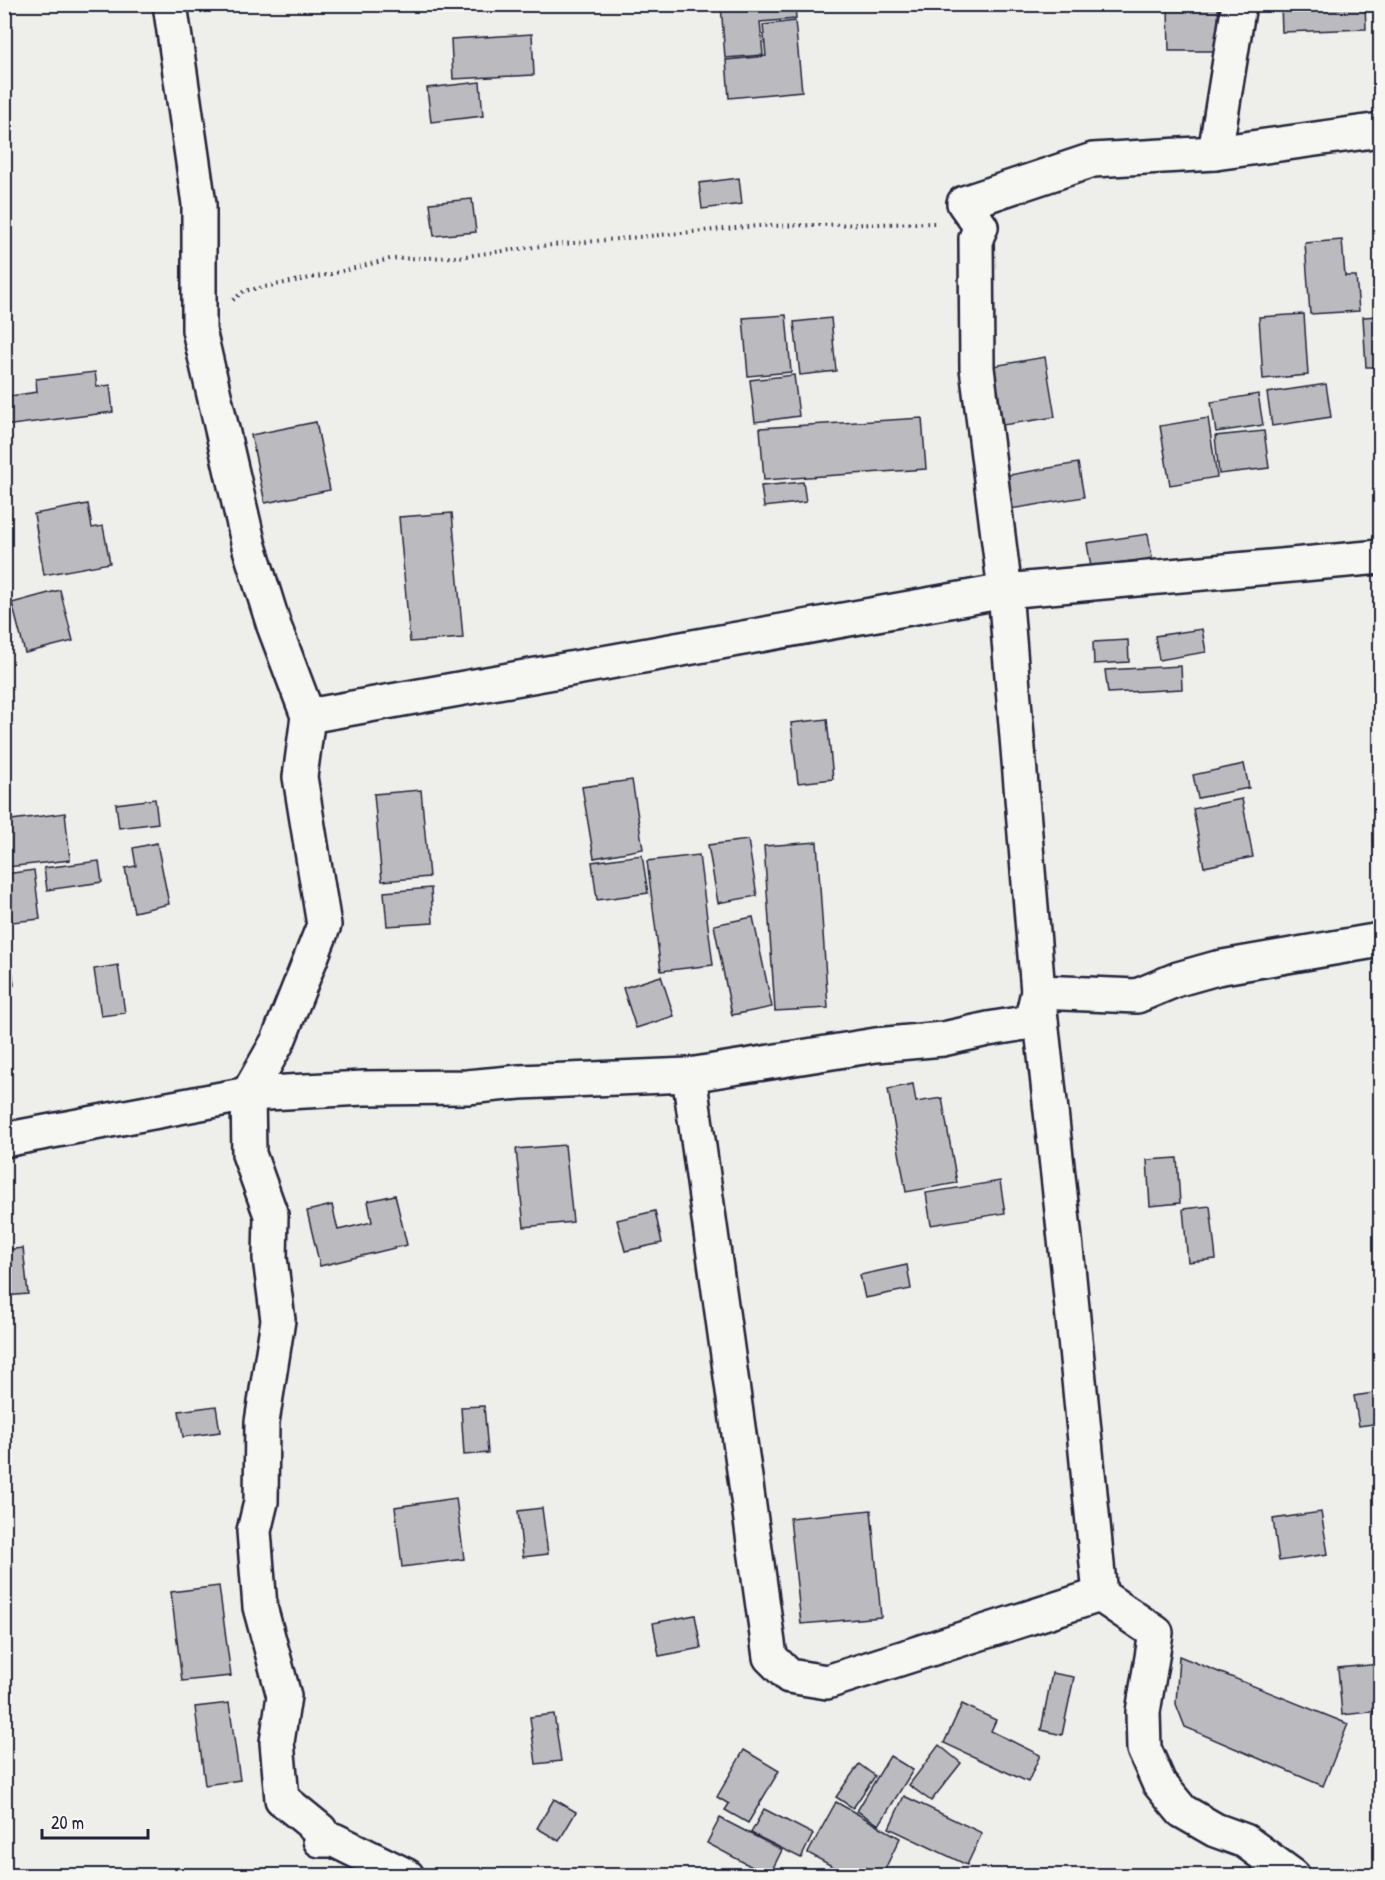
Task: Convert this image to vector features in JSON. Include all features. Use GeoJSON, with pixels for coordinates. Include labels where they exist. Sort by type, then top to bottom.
{"type":"FeatureCollection","features":[{"type":"Feature","properties":{"kind":"street"},"geometry":{"type":"LineString","coordinates":[[170,4],[199,204],[199,330],[249,546],[274,626],[308,716],[300,777],[324,925],[278,1041],[248,1094],[249,1154],[271,1215],[270,1258],[278,1320],[262,1422],[261,1502],[255,1531],[260,1607],[284,1696],[277,1742],[282,1799],[320,1830],[320,1840],[334,1840],[407,1875]]}},
{"type":"Feature","properties":{"kind":"street"},"geometry":{"type":"LineString","coordinates":[[1215,153],[1239,4]]}},
{"type":"Feature","properties":{"kind":"street"},"geometry":{"type":"LineString","coordinates":[[1100,1595],[1038,992],[1005,591],[977,368],[976,238],[981,227],[964,202],[1093,160],[1215,153],[1380,130]]}},
{"type":"Feature","properties":{"kind":"street"},"geometry":{"type":"LineString","coordinates":[[308,716],[1005,591],[1380,557]]}},
{"type":"Feature","properties":{"kind":"street"},"geometry":{"type":"LineString","coordinates":[[1038,992],[1137,996],[1178,979],[1218,969],[1380,940]]}},
{"type":"Feature","properties":{"kind":"street"},"geometry":{"type":"LineString","coordinates":[[4,1140],[248,1094],[689,1075],[876,1045],[943,1039],[1031,1022],[1038,992]]}},
{"type":"Feature","properties":{"kind":"street"},"geometry":{"type":"LineString","coordinates":[[689,1075],[770,1657],[789,1676],[827,1682],[1100,1595]]}},
{"type":"Feature","properties":{"kind":"street"},"geometry":{"type":"LineString","coordinates":[[1100,1595],[1156,1633],[1143,1712],[1144,1749],[1159,1783],[1182,1811],[1215,1830],[1245,1841],[1293,1875]]}},
{"type":"Feature","properties":{"kind":"path"},"geometry":{"type":"LineString","coordinates":[[199,330],[244,291],[331,274],[390,259],[458,257],[577,242],[757,226],[939,223]]}},
{"type":"Feature","properties":{"kind":"building"},"geometry":{"type":"Polygon","coordinates":[[[721,4],[795,4],[796,19],[760,22],[763,55],[725,58],[721,4]]]}},
{"type":"Feature","properties":{"kind":"building"},"geometry":{"type":"Polygon","coordinates":[[[1218,4],[1219,51],[1169,51],[1168,5],[1218,4]]]}},
{"type":"Feature","properties":{"kind":"building"},"geometry":{"type":"Polygon","coordinates":[[[1281,4],[1365,4],[1366,29],[1282,32],[1281,4]]]}},
{"type":"Feature","properties":{"kind":"building"},"geometry":{"type":"Polygon","coordinates":[[[795,21],[802,91],[729,98],[726,60],[766,56],[763,25],[795,21]]]}},
{"type":"Feature","properties":{"kind":"building"},"geometry":{"type":"Polygon","coordinates":[[[532,34],[534,75],[453,79],[451,39],[532,34]]]}},
{"type":"Feature","properties":{"kind":"building"},"geometry":{"type":"Polygon","coordinates":[[[480,82],[483,116],[431,122],[427,88],[480,82]]]}},
{"type":"Feature","properties":{"kind":"building"},"geometry":{"type":"Polygon","coordinates":[[[739,178],[742,204],[702,209],[699,183],[739,178]]]}},
{"type":"Feature","properties":{"kind":"building"},"geometry":{"type":"Polygon","coordinates":[[[472,199],[476,232],[434,236],[430,203],[472,199]]]}},
{"type":"Feature","properties":{"kind":"building"},"geometry":{"type":"Polygon","coordinates":[[[1342,240],[1345,276],[1356,276],[1359,311],[1310,314],[1305,243],[1342,240]]]}},
{"type":"Feature","properties":{"kind":"building"},"geometry":{"type":"Polygon","coordinates":[[[1304,314],[1308,375],[1263,379],[1259,317],[1304,314]]]}},
{"type":"Feature","properties":{"kind":"building"},"geometry":{"type":"Polygon","coordinates":[[[786,315],[791,372],[748,376],[743,318],[786,315]]]}},
{"type":"Feature","properties":{"kind":"building"},"geometry":{"type":"Polygon","coordinates":[[[1380,316],[1380,367],[1366,367],[1363,317],[1380,316]]]}},
{"type":"Feature","properties":{"kind":"building"},"geometry":{"type":"Polygon","coordinates":[[[831,318],[836,371],[800,375],[794,322],[831,318]]]}},
{"type":"Feature","properties":{"kind":"building"},"geometry":{"type":"Polygon","coordinates":[[[1045,357],[1055,417],[1003,425],[993,366],[1045,357]]]}},
{"type":"Feature","properties":{"kind":"building"},"geometry":{"type":"Polygon","coordinates":[[[95,372],[97,387],[110,385],[113,412],[4,426],[4,397],[37,392],[36,379],[95,372]]]}},
{"type":"Feature","properties":{"kind":"building"},"geometry":{"type":"Polygon","coordinates":[[[794,375],[799,416],[755,422],[750,380],[794,375]]]}},
{"type":"Feature","properties":{"kind":"building"},"geometry":{"type":"Polygon","coordinates":[[[1326,384],[1331,417],[1272,426],[1267,393],[1326,384]]]}},
{"type":"Feature","properties":{"kind":"building"},"geometry":{"type":"Polygon","coordinates":[[[1258,394],[1263,425],[1216,432],[1211,402],[1258,394]]]}},
{"type":"Feature","properties":{"kind":"building"},"geometry":{"type":"Polygon","coordinates":[[[922,418],[926,469],[764,480],[760,428],[922,418]]]}},
{"type":"Feature","properties":{"kind":"building"},"geometry":{"type":"Polygon","coordinates":[[[1208,418],[1217,477],[1170,485],[1160,426],[1208,418]]]}},
{"type":"Feature","properties":{"kind":"building"},"geometry":{"type":"Polygon","coordinates":[[[316,422],[330,490],[265,503],[251,435],[316,422]]]}},
{"type":"Feature","properties":{"kind":"building"},"geometry":{"type":"Polygon","coordinates":[[[1264,431],[1269,468],[1219,474],[1215,436],[1264,431]]]}},
{"type":"Feature","properties":{"kind":"building"},"geometry":{"type":"Polygon","coordinates":[[[1078,463],[1084,497],[1004,510],[998,477],[1078,463]]]}},
{"type":"Feature","properties":{"kind":"building"},"geometry":{"type":"Polygon","coordinates":[[[803,482],[806,502],[764,507],[761,486],[803,482]]]}},
{"type":"Feature","properties":{"kind":"building"},"geometry":{"type":"Polygon","coordinates":[[[88,504],[92,528],[103,526],[110,563],[44,575],[34,514],[88,504]]]}},
{"type":"Feature","properties":{"kind":"building"},"geometry":{"type":"Polygon","coordinates":[[[452,513],[463,638],[410,642],[399,517],[452,513]]]}},
{"type":"Feature","properties":{"kind":"building"},"geometry":{"type":"Polygon","coordinates":[[[1148,534],[1152,558],[1091,567],[1087,543],[1148,534]]]}},
{"type":"Feature","properties":{"kind":"building"},"geometry":{"type":"Polygon","coordinates":[[[60,590],[73,641],[25,653],[12,603],[60,590]]]}},
{"type":"Feature","properties":{"kind":"building"},"geometry":{"type":"Polygon","coordinates":[[[1202,629],[1206,652],[1159,660],[1155,636],[1202,629]]]}},
{"type":"Feature","properties":{"kind":"building"},"geometry":{"type":"Polygon","coordinates":[[[1128,640],[1129,662],[1094,664],[1093,642],[1128,640]]]}},
{"type":"Feature","properties":{"kind":"building"},"geometry":{"type":"Polygon","coordinates":[[[1181,666],[1182,689],[1108,693],[1105,670],[1181,666]]]}},
{"type":"Feature","properties":{"kind":"building"},"geometry":{"type":"Polygon","coordinates":[[[827,719],[833,779],[798,783],[791,723],[827,719]]]}},
{"type":"Feature","properties":{"kind":"building"},"geometry":{"type":"Polygon","coordinates":[[[1244,764],[1249,788],[1198,798],[1193,775],[1244,764]]]}},
{"type":"Feature","properties":{"kind":"building"},"geometry":{"type":"Polygon","coordinates":[[[632,780],[643,849],[594,858],[582,787],[632,780]]]}},
{"type":"Feature","properties":{"kind":"building"},"geometry":{"type":"Polygon","coordinates":[[[421,790],[429,877],[382,881],[374,794],[421,790]]]}},
{"type":"Feature","properties":{"kind":"building"},"geometry":{"type":"Polygon","coordinates":[[[155,799],[158,823],[119,828],[116,804],[155,799]]]}},
{"type":"Feature","properties":{"kind":"building"},"geometry":{"type":"Polygon","coordinates":[[[1242,799],[1253,857],[1204,867],[1193,809],[1242,799]]]}},
{"type":"Feature","properties":{"kind":"building"},"geometry":{"type":"Polygon","coordinates":[[[65,813],[70,860],[7,867],[4,821],[65,813]]]}},
{"type":"Feature","properties":{"kind":"building"},"geometry":{"type":"Polygon","coordinates":[[[748,840],[757,896],[718,903],[708,845],[748,840]]]}},
{"type":"Feature","properties":{"kind":"building"},"geometry":{"type":"Polygon","coordinates":[[[817,842],[828,1008],[775,1011],[764,846],[817,842]]]}},
{"type":"Feature","properties":{"kind":"building"},"geometry":{"type":"Polygon","coordinates":[[[157,843],[169,904],[134,912],[125,868],[136,866],[133,848],[157,843]]]}},
{"type":"Feature","properties":{"kind":"building"},"geometry":{"type":"Polygon","coordinates":[[[642,855],[648,893],[597,900],[592,862],[642,855]]]}},
{"type":"Feature","properties":{"kind":"building"},"geometry":{"type":"Polygon","coordinates":[[[699,855],[713,965],[661,971],[647,861],[699,855]]]}},
{"type":"Feature","properties":{"kind":"building"},"geometry":{"type":"Polygon","coordinates":[[[99,861],[102,882],[47,890],[44,868],[99,861]]]}},
{"type":"Feature","properties":{"kind":"building"},"geometry":{"type":"Polygon","coordinates":[[[34,870],[40,919],[12,922],[6,874],[34,870]]]}},
{"type":"Feature","properties":{"kind":"building"},"geometry":{"type":"Polygon","coordinates":[[[431,888],[433,923],[387,926],[384,892],[431,888]]]}},
{"type":"Feature","properties":{"kind":"building"},"geometry":{"type":"Polygon","coordinates":[[[4,907],[14,985],[4,986],[4,907]]]}},
{"type":"Feature","properties":{"kind":"building"},"geometry":{"type":"Polygon","coordinates":[[[753,917],[772,1007],[732,1015],[714,925],[753,917]]]}},
{"type":"Feature","properties":{"kind":"building"},"geometry":{"type":"Polygon","coordinates":[[[118,965],[125,1013],[101,1016],[94,969],[118,965]]]}},
{"type":"Feature","properties":{"kind":"building"},"geometry":{"type":"Polygon","coordinates":[[[661,976],[674,1016],[636,1028],[623,988],[661,976]]]}},
{"type":"Feature","properties":{"kind":"building"},"geometry":{"type":"Polygon","coordinates":[[[913,1084],[916,1102],[942,1098],[957,1183],[906,1192],[888,1089],[913,1084]]]}},
{"type":"Feature","properties":{"kind":"building"},"geometry":{"type":"Polygon","coordinates":[[[565,1145],[573,1222],[524,1227],[516,1149],[565,1145]]]}},
{"type":"Feature","properties":{"kind":"building"},"geometry":{"type":"Polygon","coordinates":[[[1177,1158],[1180,1203],[1150,1206],[1147,1160],[1177,1158]]]}},
{"type":"Feature","properties":{"kind":"building"},"geometry":{"type":"Polygon","coordinates":[[[1000,1181],[1005,1213],[931,1225],[926,1193],[1000,1181]]]}},
{"type":"Feature","properties":{"kind":"building"},"geometry":{"type":"Polygon","coordinates":[[[395,1195],[407,1245],[320,1266],[307,1211],[332,1205],[338,1230],[372,1222],[368,1201],[395,1195]]]}},
{"type":"Feature","properties":{"kind":"building"},"geometry":{"type":"Polygon","coordinates":[[[1210,1206],[1216,1259],[1188,1262],[1183,1209],[1210,1206]]]}},
{"type":"Feature","properties":{"kind":"building"},"geometry":{"type":"Polygon","coordinates":[[[655,1211],[662,1243],[625,1251],[617,1220],[655,1211]]]}},
{"type":"Feature","properties":{"kind":"building"},"geometry":{"type":"Polygon","coordinates":[[[23,1248],[28,1294],[4,1296],[4,1250],[23,1248]]]}},
{"type":"Feature","properties":{"kind":"building"},"geometry":{"type":"Polygon","coordinates":[[[907,1265],[911,1289],[865,1298],[860,1275],[907,1265]]]}},
{"type":"Feature","properties":{"kind":"building"},"geometry":{"type":"Polygon","coordinates":[[[1380,1392],[1380,1423],[1359,1426],[1354,1396],[1380,1392]]]}},
{"type":"Feature","properties":{"kind":"building"},"geometry":{"type":"Polygon","coordinates":[[[216,1406],[220,1432],[183,1437],[179,1411],[216,1406]]]}},
{"type":"Feature","properties":{"kind":"building"},"geometry":{"type":"Polygon","coordinates":[[[484,1406],[488,1453],[464,1455],[461,1407],[484,1406]]]}},
{"type":"Feature","properties":{"kind":"building"},"geometry":{"type":"Polygon","coordinates":[[[456,1498],[464,1559],[402,1567],[395,1507],[456,1498]]]}},
{"type":"Feature","properties":{"kind":"building"},"geometry":{"type":"Polygon","coordinates":[[[542,1508],[548,1554],[523,1557],[518,1511],[542,1508]]]}},
{"type":"Feature","properties":{"kind":"building"},"geometry":{"type":"Polygon","coordinates":[[[871,1510],[881,1617],[801,1624],[790,1518],[871,1510]]]}},
{"type":"Feature","properties":{"kind":"building"},"geometry":{"type":"Polygon","coordinates":[[[1321,1512],[1328,1554],[1279,1561],[1273,1519],[1321,1512]]]}},
{"type":"Feature","properties":{"kind":"building"},"geometry":{"type":"Polygon","coordinates":[[[219,1586],[231,1676],[182,1681],[171,1592],[219,1586]]]}},
{"type":"Feature","properties":{"kind":"building"},"geometry":{"type":"Polygon","coordinates":[[[695,1615],[701,1648],[659,1656],[653,1623],[695,1615]]]}},
{"type":"Feature","properties":{"kind":"building"},"geometry":{"type":"Polygon","coordinates":[[[1179,1656],[1348,1724],[1323,1786],[1185,1727],[1176,1704],[1179,1656]]]}},
{"type":"Feature","properties":{"kind":"building"},"geometry":{"type":"Polygon","coordinates":[[[1380,1664],[1380,1711],[1342,1715],[1338,1668],[1380,1664]]]}},
{"type":"Feature","properties":{"kind":"building"},"geometry":{"type":"Polygon","coordinates":[[[1052,1673],[1074,1677],[1062,1735],[1041,1730],[1052,1673]]]}},
{"type":"Feature","properties":{"kind":"building"},"geometry":{"type":"Polygon","coordinates":[[[229,1703],[240,1780],[205,1785],[195,1707],[229,1703]]]}},
{"type":"Feature","properties":{"kind":"building"},"geometry":{"type":"Polygon","coordinates":[[[962,1704],[996,1720],[991,1731],[1040,1755],[1028,1782],[944,1743],[962,1704]]]}},
{"type":"Feature","properties":{"kind":"building"},"geometry":{"type":"Polygon","coordinates":[[[554,1714],[561,1761],[536,1764],[530,1717],[554,1714]]]}},
{"type":"Feature","properties":{"kind":"building"},"geometry":{"type":"Polygon","coordinates":[[[939,1745],[961,1763],[931,1801],[909,1785],[939,1745]]]}},
{"type":"Feature","properties":{"kind":"building"},"geometry":{"type":"Polygon","coordinates":[[[744,1750],[779,1771],[748,1823],[725,1810],[729,1804],[717,1797],[744,1750]]]}},
{"type":"Feature","properties":{"kind":"building"},"geometry":{"type":"Polygon","coordinates":[[[890,1756],[913,1770],[879,1825],[857,1811],[890,1756]]]}},
{"type":"Feature","properties":{"kind":"building"},"geometry":{"type":"Polygon","coordinates":[[[859,1764],[875,1776],[853,1808],[836,1797],[859,1764]]]}},
{"type":"Feature","properties":{"kind":"building"},"geometry":{"type":"Polygon","coordinates":[[[904,1796],[982,1833],[967,1865],[889,1828],[904,1796]]]}},
{"type":"Feature","properties":{"kind":"building"},"geometry":{"type":"Polygon","coordinates":[[[554,1799],[576,1812],[559,1841],[537,1828],[554,1799]]]}},
{"type":"Feature","properties":{"kind":"building"},"geometry":{"type":"Polygon","coordinates":[[[836,1802],[900,1838],[882,1875],[865,1867],[861,1876],[850,1876],[808,1853],[836,1802]]]}},
{"type":"Feature","properties":{"kind":"building"},"geometry":{"type":"Polygon","coordinates":[[[764,1809],[813,1834],[801,1858],[751,1833],[764,1809]]]}},
{"type":"Feature","properties":{"kind":"building"},"geometry":{"type":"Polygon","coordinates":[[[720,1818],[782,1850],[769,1876],[707,1843],[720,1818]]]}}]}
